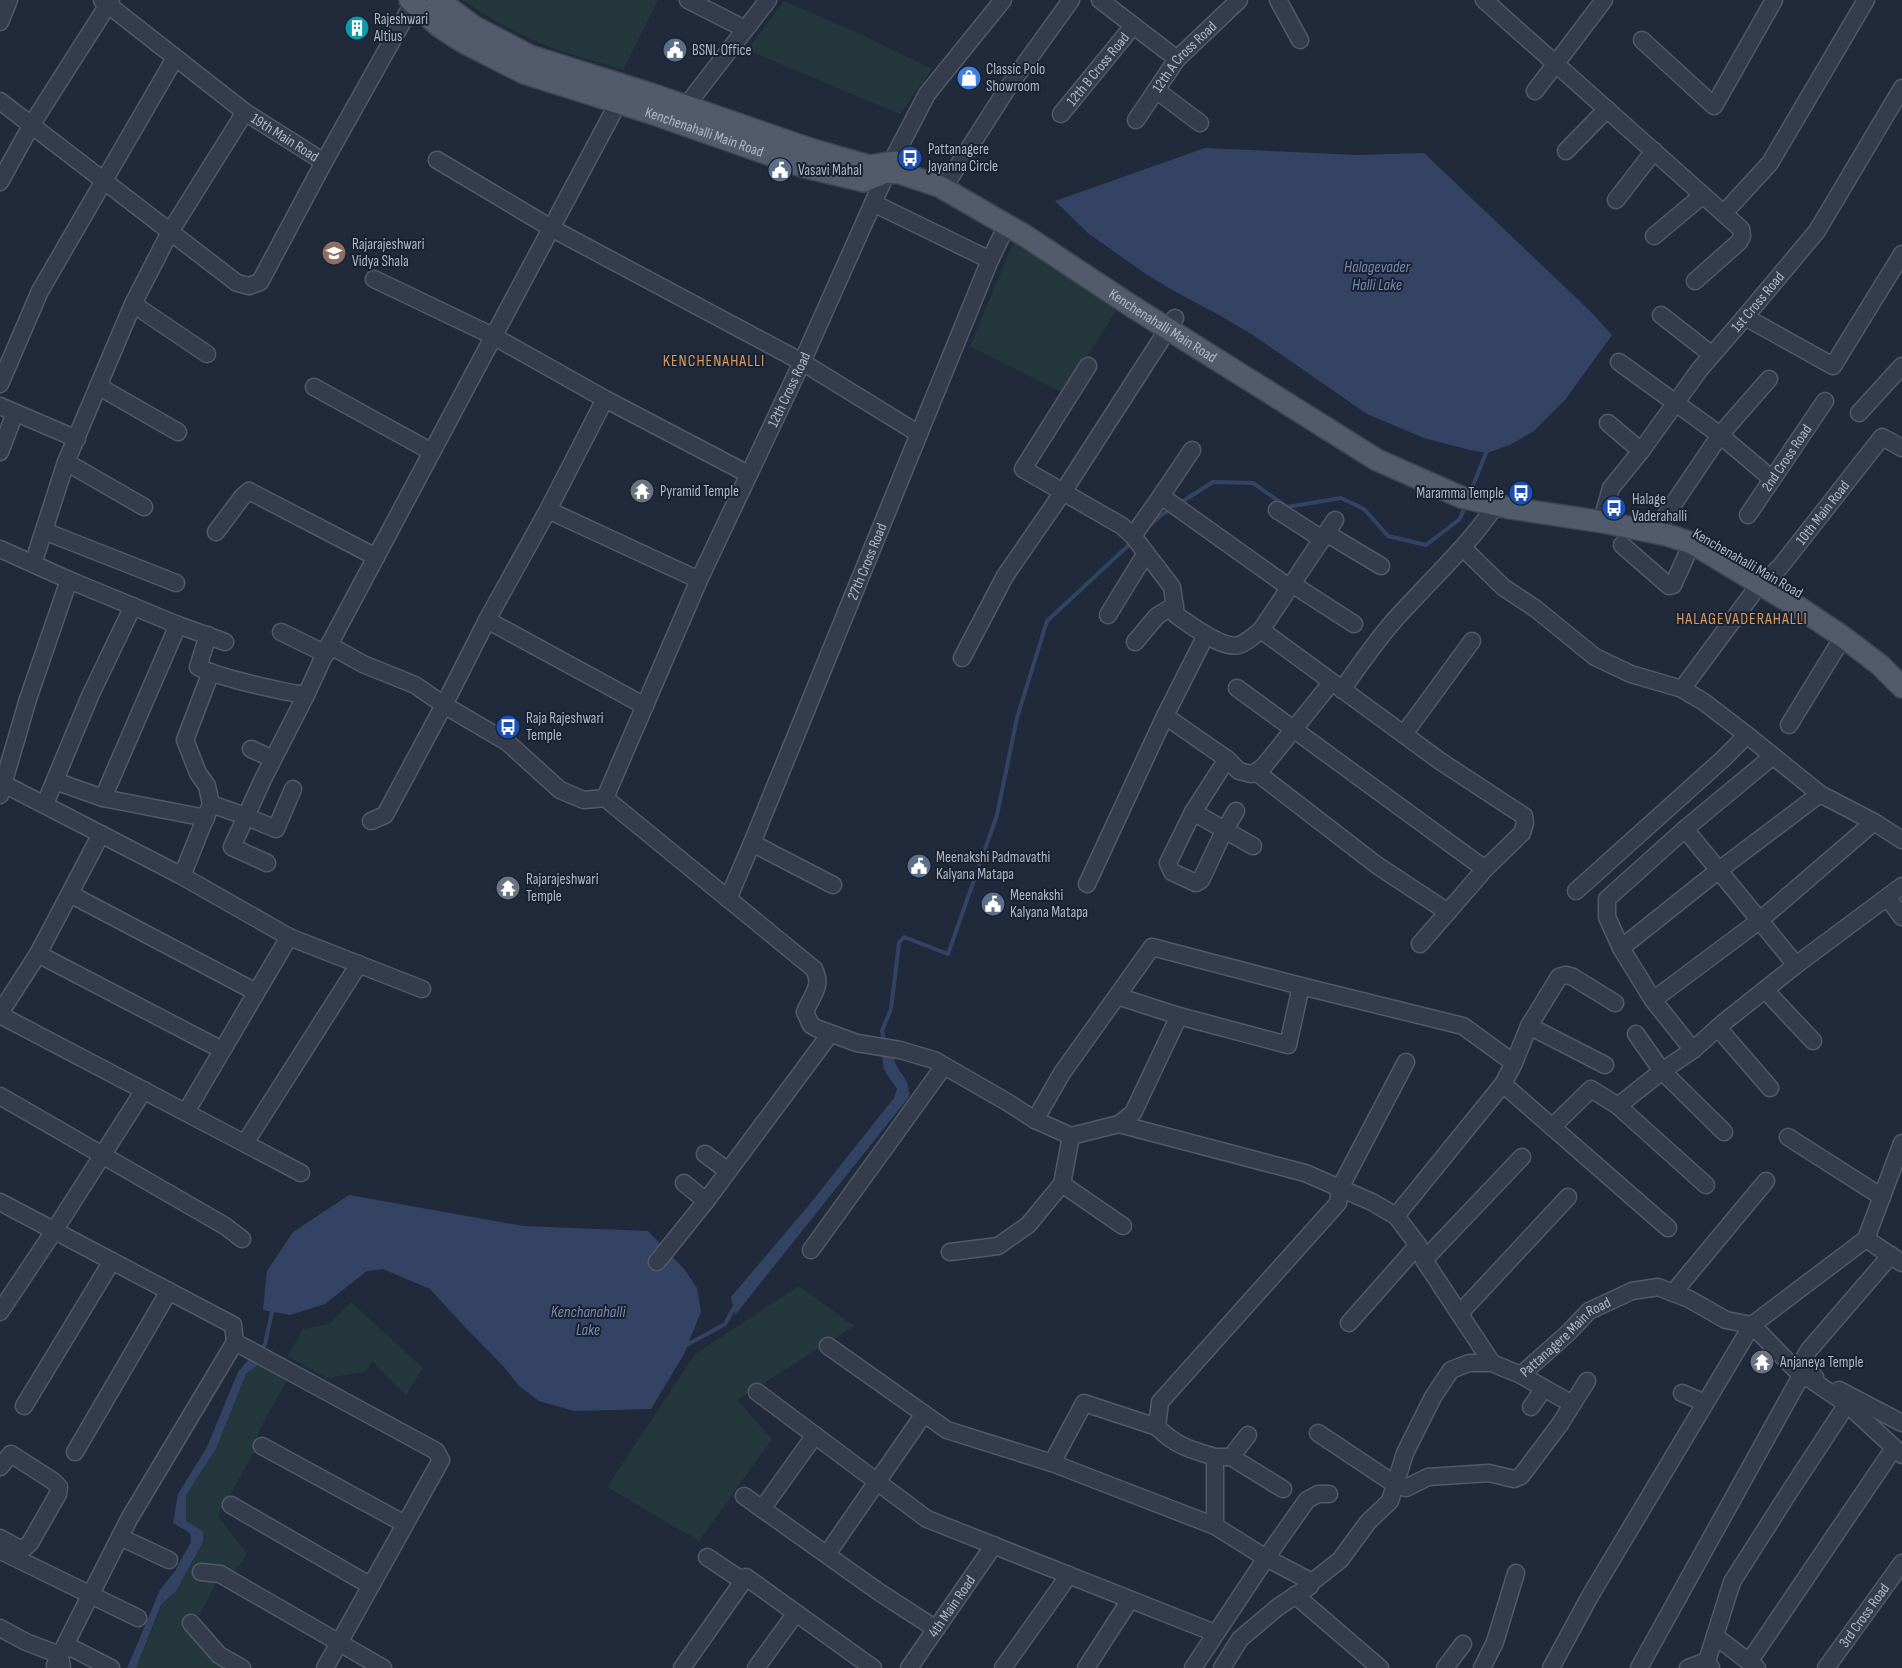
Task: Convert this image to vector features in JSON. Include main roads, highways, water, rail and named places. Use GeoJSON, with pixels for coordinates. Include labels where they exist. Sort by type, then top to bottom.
{"type":"FeatureCollection","features":[{"type":"Feature","properties":{"kind":"main road","name":"Kenchenahalli Main Road"},"geometry":{"type":"LineString","coordinates":[[438,0],[473,26],[530,56],[620,94],[805,166],[864,181],[902,161],[913,163],[950,178],[1031,224],[1172,323],[1376,460],[1477,496],[1667,535],[1692,543],[1766,580],[1850,626],[1888,655],[1902,669]]}},
{"type":"Feature","properties":{"kind":"main road","name":"Kenchenahalli Main Road"},"geometry":{"type":"LineString","coordinates":[[411,1],[440,27],[463,42],[524,73],[686,106],[810,149],[869,166],[889,167],[938,186],[1172,323]]}},
{"type":"Feature","properties":{"kind":"main road","name":"Kenchenahalli Main Road"},"geometry":{"type":"LineString","coordinates":[[1477,496],[1520,497],[1605,509],[1662,521],[1697,532],[1843,637],[1880,665],[1902,687]]}},
{"type":"Feature","properties":{"kind":"water","name":"Halagevader Halli Lake"},"geometry":{"type":"Polygon","coordinates":[[[1205,148],[1357,155],[1424,153],[1591,312],[1612,335],[1565,400],[1534,431],[1510,445],[1487,453],[1424,438],[1367,414],[1253,335],[1146,274],[1089,234],[1055,201],[1205,148]]]}},
{"type":"Feature","properties":{"kind":"water"},"geometry":{"type":"Polygon","coordinates":[[[893,1054],[909,1089],[909,1097],[735,1315],[731,1297],[809,1205],[894,1098],[897,1089],[884,1070],[882,1055],[893,1054]]]}},
{"type":"Feature","properties":{"kind":"water","name":"Kenchanahalli Lake"},"geometry":{"type":"Polygon","coordinates":[[[349,1195],[523,1226],[648,1231],[685,1270],[697,1288],[701,1312],[684,1354],[651,1409],[574,1411],[539,1401],[519,1386],[504,1367],[430,1289],[383,1269],[367,1271],[325,1304],[290,1315],[263,1310],[267,1271],[293,1232],[349,1195]]]}},
{"type":"Feature","properties":{"kind":"water"},"geometry":{"type":"Polygon","coordinates":[[[249,1359],[260,1364],[246,1374],[216,1449],[186,1495],[186,1521],[203,1531],[203,1542],[176,1591],[161,1605],[136,1668],[127,1668],[160,1590],[175,1571],[191,1542],[190,1533],[173,1523],[178,1494],[207,1447],[238,1372],[249,1359]]]}},
{"type":"Feature","properties":{"kind":"waterway"},"geometry":{"type":"LineString","coordinates":[[1470,493],[1488,448]]}},
{"type":"Feature","properties":{"kind":"waterway"},"geometry":{"type":"LineString","coordinates":[[1180,503],[1213,482],[1253,483],[1287,507],[1341,498],[1364,509],[1388,536],[1426,545],[1460,519],[1466,504]]}},
{"type":"Feature","properties":{"kind":"waterway"},"geometry":{"type":"LineString","coordinates":[[1148,527],[1172,508]]}},
{"type":"Feature","properties":{"kind":"waterway"},"geometry":{"type":"LineString","coordinates":[[885,1044],[882,1031],[891,1009],[899,943],[904,937],[948,954],[997,815],[1017,718],[1047,621],[1132,542]]}},
{"type":"Feature","properties":{"kind":"waterway"},"geometry":{"type":"LineString","coordinates":[[683,1347],[725,1324],[736,1304]]}},
{"type":"Feature","properties":{"kind":"waterway"},"geometry":{"type":"LineString","coordinates":[[261,1350],[265,1344],[272,1312],[275,1308]]}},
{"type":"Feature","properties":{"kind":"place","name":"Rajeshwari Altius"},"geometry":{"type":"Point","coordinates":[357,28]}},
{"type":"Feature","properties":{"kind":"place","name":"BSNL Office"},"geometry":{"type":"Point","coordinates":[675,50]}},
{"type":"Feature","properties":{"kind":"place","name":"Classic Polo Showroom"},"geometry":{"type":"Point","coordinates":[969,78]}},
{"type":"Feature","properties":{"kind":"place","name":"Pattanagere Jayanna Circle"},"geometry":{"type":"Point","coordinates":[910,158]}},
{"type":"Feature","properties":{"kind":"place","name":"Vasavi Mahal"},"geometry":{"type":"Point","coordinates":[780,170]}},
{"type":"Feature","properties":{"kind":"place","name":"Rajarajeshwari Vidya Shala"},"geometry":{"type":"Point","coordinates":[334,253]}},
{"type":"Feature","properties":{"kind":"place","name":"Pyramid Temple"},"geometry":{"type":"Point","coordinates":[642,491]}},
{"type":"Feature","properties":{"kind":"place","name":"Maramma Temple"},"geometry":{"type":"Point","coordinates":[1521,493]}},
{"type":"Feature","properties":{"kind":"place","name":"Halage Vaderahalli"},"geometry":{"type":"Point","coordinates":[1614,508]}},
{"type":"Feature","properties":{"kind":"place","name":"Raja Rajeshwari Temple"},"geometry":{"type":"Point","coordinates":[508,727]}},
{"type":"Feature","properties":{"kind":"place","name":"Meenakshi Padmavathi Kalyana Matapa"},"geometry":{"type":"Point","coordinates":[919,866]}},
{"type":"Feature","properties":{"kind":"place","name":"Rajarajeshwari Temple"},"geometry":{"type":"Point","coordinates":[508,888]}},
{"type":"Feature","properties":{"kind":"place","name":"Meenakshi Kalyana Matapa"},"geometry":{"type":"Point","coordinates":[993,904]}},
{"type":"Feature","properties":{"kind":"place","name":"Anjaneya Temple"},"geometry":{"type":"Point","coordinates":[1762,1362]}},
{"type":"Feature","properties":{"kind":"district","name":"KENCHENAHALLI"},"geometry":{"type":"Point","coordinates":[714,360]}},
{"type":"Feature","properties":{"kind":"district","name":"HALAGEVADERAHALLI"},"geometry":{"type":"Point","coordinates":[1742,618]}}]}
